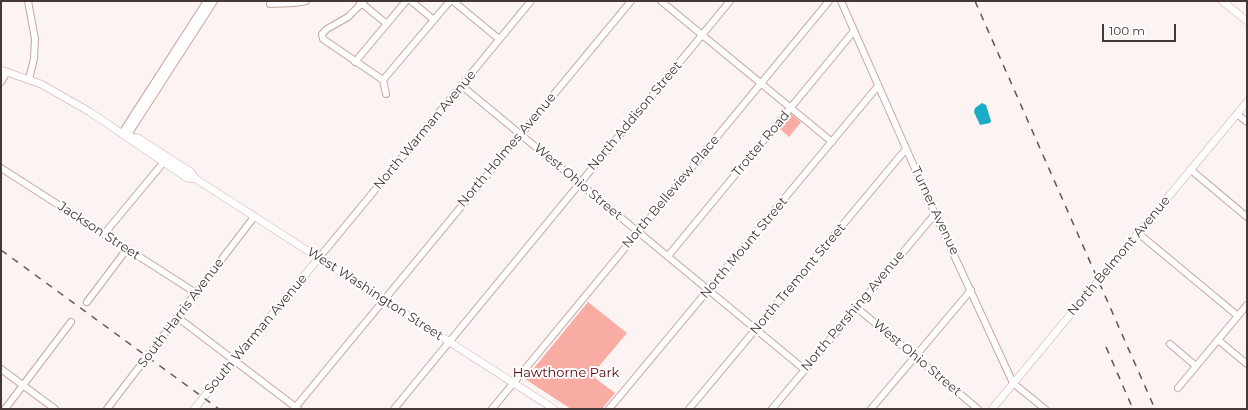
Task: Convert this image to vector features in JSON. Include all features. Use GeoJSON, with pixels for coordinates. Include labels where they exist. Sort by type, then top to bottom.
{"type":"FeatureCollection","features":[{"type":"Feature","properties":{"kind":"main road"},"geometry":{"type":"LineString","coordinates":[[1222,1],[1247,21]]}},
{"type":"Feature","properties":{"kind":"main road","name":"West Washington Street"},"geometry":{"type":"LineString","coordinates":[[4,71],[29,79],[47,87],[125,135],[135,145],[187,178],[196,179]]}},
{"type":"Feature","properties":{"kind":"main road","name":"North Belmont Avenue"},"geometry":{"type":"LineString","coordinates":[[992,409],[1247,102]]}},
{"type":"Feature","properties":{"kind":"main road","name":"West Washington Street"},"geometry":{"type":"LineString","coordinates":[[125,135],[138,138],[191,172],[196,179],[254,217],[554,409]]}},
{"type":"Feature","properties":{"kind":"main road","name":"South Warman Avenue"},"geometry":{"type":"LineString","coordinates":[[194,409],[318,258]]}},
{"type":"Feature","properties":{"kind":"street"},"geometry":{"type":"LineString","coordinates":[[28,1],[35,39],[34,59],[29,79]]}},
{"type":"Feature","properties":{"kind":"street"},"geometry":{"type":"LineString","coordinates":[[125,135],[207,1]]}},
{"type":"Feature","properties":{"kind":"street"},"geometry":{"type":"LineString","coordinates":[[125,135],[214,1]]}},
{"type":"Feature","properties":{"kind":"street"},"geometry":{"type":"LineString","coordinates":[[270,4],[295,4],[306,1]]}},
{"type":"Feature","properties":{"kind":"street"},"geometry":{"type":"LineString","coordinates":[[355,62],[406,1]]}},
{"type":"Feature","properties":{"kind":"street"},"geometry":{"type":"LineString","coordinates":[[411,1],[434,20]]}},
{"type":"Feature","properties":{"kind":"street"},"geometry":{"type":"LineString","coordinates":[[383,80],[450,1]]}},
{"type":"Feature","properties":{"kind":"street"},"geometry":{"type":"LineString","coordinates":[[453,1],[499,39]]}},
{"type":"Feature","properties":{"kind":"street","name":"North Warman Avenue"},"geometry":{"type":"LineString","coordinates":[[318,258],[531,1]]}},
{"type":"Feature","properties":{"kind":"street","name":"North Holmes Avenue"},"geometry":{"type":"LineString","coordinates":[[296,408],[383,300],[631,1]]}},
{"type":"Feature","properties":{"kind":"street"},"geometry":{"type":"LineString","coordinates":[[661,1],[832,142]]}},
{"type":"Feature","properties":{"kind":"street","name":"North Addison Street"},"geometry":{"type":"LineString","coordinates":[[394,409],[448,341],[730,1]]}},
{"type":"Feature","properties":{"kind":"street","name":"North Belleview Place"},"geometry":{"type":"LineString","coordinates":[[492,409],[829,1]]}},
{"type":"Feature","properties":{"kind":"street","name":"Turner Avenue"},"geometry":{"type":"LineString","coordinates":[[841,1],[935,214],[1013,383],[1045,409]]}},
{"type":"Feature","properties":{"kind":"street"},"geometry":{"type":"LineString","coordinates":[[386,94],[383,80],[327,43],[323,39],[322,34],[327,29],[348,16],[362,2],[387,24]]}},
{"type":"Feature","properties":{"kind":"street","name":"Trotter Road"},"geometry":{"type":"LineString","coordinates":[[668,256],[854,31]]}},
{"type":"Feature","properties":{"kind":"street"},"geometry":{"type":"LineString","coordinates":[[1,82],[4,71]]}},
{"type":"Feature","properties":{"kind":"street","name":"West Ohio Street"},"geometry":{"type":"LineString","coordinates":[[462,86],[805,370]]}},
{"type":"Feature","properties":{"kind":"street","name":"North Mount Street"},"geometry":{"type":"LineString","coordinates":[[609,409],[878,86]]}},
{"type":"Feature","properties":{"kind":"street"},"geometry":{"type":"LineString","coordinates":[[1237,114],[1247,122]]}},
{"type":"Feature","properties":{"kind":"street","name":"North Tremont Street"},"geometry":{"type":"LineString","coordinates":[[689,409],[906,149]]}},
{"type":"Feature","properties":{"kind":"street"},"geometry":{"type":"LineString","coordinates":[[104,234],[164,163]]}},
{"type":"Feature","properties":{"kind":"street","name":"Jackson Street"},"geometry":{"type":"LineString","coordinates":[[1,168],[196,293]]}},
{"type":"Feature","properties":{"kind":"street"},"geometry":{"type":"LineString","coordinates":[[1191,170],[1247,217]]}},
{"type":"Feature","properties":{"kind":"street","name":"North Pershing Avenue"},"geometry":{"type":"LineString","coordinates":[[772,409],[935,214]]}},
{"type":"Feature","properties":{"kind":"street","name":"South Harris Avenue"},"geometry":{"type":"LineString","coordinates":[[107,409],[254,217]]}},
{"type":"Feature","properties":{"kind":"street"},"geometry":{"type":"LineString","coordinates":[[1138,233],[1238,316]]}},
{"type":"Feature","properties":{"kind":"street"},"geometry":{"type":"LineString","coordinates":[[87,302],[127,249]]}},
{"type":"Feature","properties":{"kind":"street"},"geometry":{"type":"LineString","coordinates":[[872,409],[971,290]]}},
{"type":"Feature","properties":{"kind":"street"},"geometry":{"type":"LineString","coordinates":[[1178,388],[1247,305]]}},
{"type":"Feature","properties":{"kind":"street","name":"West Ohio Street"},"geometry":{"type":"LineString","coordinates":[[856,308],[978,409]]}},
{"type":"Feature","properties":{"kind":"street"},"geometry":{"type":"LineString","coordinates":[[177,317],[296,408]]}},
{"type":"Feature","properties":{"kind":"street"},"geometry":{"type":"LineString","coordinates":[[5,409],[71,322]]}},
{"type":"Feature","properties":{"kind":"street"},"geometry":{"type":"LineString","coordinates":[[1218,340],[1247,364]]}},
{"type":"Feature","properties":{"kind":"street"},"geometry":{"type":"LineString","coordinates":[[1170,344],[1196,366]]}},
{"type":"Feature","properties":{"kind":"street"},"geometry":{"type":"LineString","coordinates":[[1,369],[55,409]]}},
{"type":"Feature","properties":{"kind":"green space"},"geometry":{"type":"Polygon","coordinates":[[[790,113],[801,122],[789,137],[778,127],[790,113]]]}},
{"type":"Feature","properties":{"kind":"green space","name":"Hawthorne Park"},"geometry":{"type":"Polygon","coordinates":[[[588,302],[627,333],[595,371],[595,378],[615,393],[602,409],[571,409],[525,379],[588,302]]]}},
{"type":"Feature","properties":{"kind":"water"},"geometry":{"type":"Polygon","coordinates":[[[982,103],[986,105],[991,121],[990,123],[980,125],[974,112],[975,108],[982,103]]]}},
{"type":"Feature","properties":{"kind":"railway"},"geometry":{"type":"LineString","coordinates":[[975,1],[1155,409]]}},
{"type":"Feature","properties":{"kind":"railway"},"geometry":{"type":"LineString","coordinates":[[1,250],[219,409]]}},
{"type":"Feature","properties":{"kind":"railway"},"geometry":{"type":"LineString","coordinates":[[1106,347],[1133,409]]}}]}
